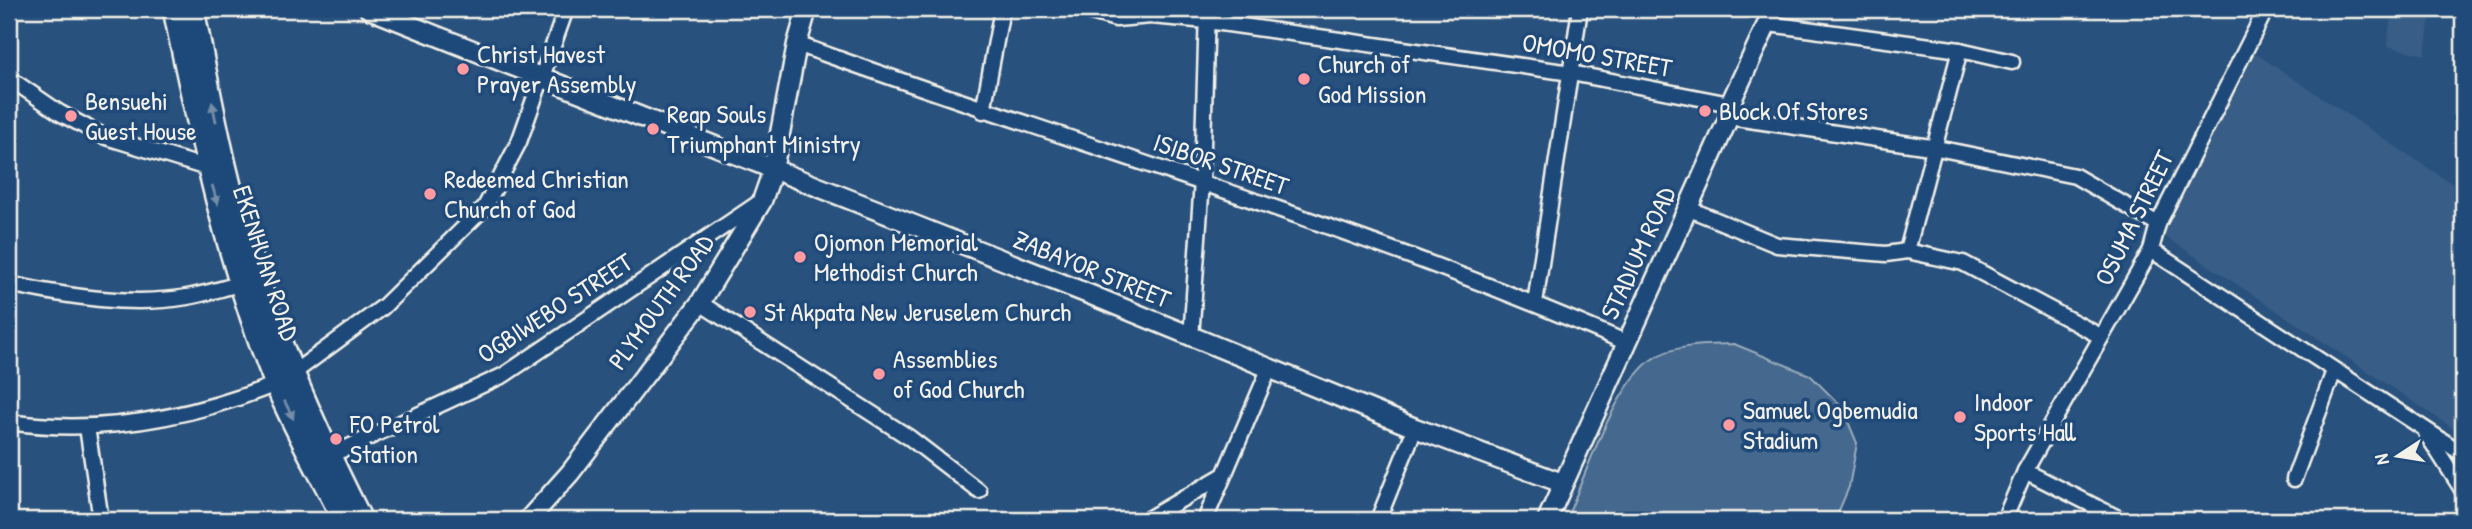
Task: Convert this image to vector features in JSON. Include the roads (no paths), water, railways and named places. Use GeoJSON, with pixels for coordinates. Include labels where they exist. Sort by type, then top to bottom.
{"type":"FeatureCollection","features":[{"type":"Feature","properties":{"kind":"main road","name":"EKENHUAN ROAD"},"geometry":{"type":"LineString","coordinates":[[174,9],[207,168],[240,284],[344,520]]}},
{"type":"Feature","properties":{"kind":"main road","name":"EKENHUAN ROAD"},"geometry":{"type":"LineString","coordinates":[[193,9],[225,166],[284,379],[329,456],[361,520]]}},
{"type":"Feature","properties":{"kind":"street"},"geometry":{"type":"LineString","coordinates":[[9,422],[88,427],[142,423],[234,401],[284,379],[383,307],[485,207],[519,142],[566,9]]}},
{"type":"Feature","properties":{"kind":"street","name":"PLYMOUTH ROAD"},"geometry":{"type":"LineString","coordinates":[[528,520],[570,473],[700,303],[762,201],[774,170],[797,44],[807,9]]}},
{"type":"Feature","properties":{"kind":"street"},"geometry":{"type":"LineString","coordinates":[[983,111],[1002,9]]}},
{"type":"Feature","properties":{"kind":"street","name":"OMOMO STREET"},"geometry":{"type":"LineString","coordinates":[[1081,9],[1116,19],[1207,15],[1571,73],[1730,110],[2075,176],[2158,224]]}},
{"type":"Feature","properties":{"kind":"street"},"geometry":{"type":"LineString","coordinates":[[1535,303],[1580,9]]}},
{"type":"Feature","properties":{"kind":"street","name":"OSUMA STREET"},"geometry":{"type":"LineString","coordinates":[[2004,520],[2025,471],[2151,250],[2158,224],[2266,9]]}},
{"type":"Feature","properties":{"kind":"street","name":"ZABAYOR STREET"},"geometry":{"type":"LineString","coordinates":[[376,10],[1091,295],[1191,338],[1270,367],[1415,428],[1562,483]]}},
{"type":"Feature","properties":{"kind":"street"},"geometry":{"type":"LineString","coordinates":[[1191,338],[1202,181],[1207,15]]}},
{"type":"Feature","properties":{"kind":"street"},"geometry":{"type":"LineString","coordinates":[[1772,16],[2012,61]]}},
{"type":"Feature","properties":{"kind":"street","name":"STADIUM ROAD"},"geometry":{"type":"LineString","coordinates":[[1546,520],[1772,16]]}},
{"type":"Feature","properties":{"kind":"street","name":"ISIBOR STREET"},"geometry":{"type":"LineString","coordinates":[[797,44],[983,111],[1202,181],[1535,303],[1625,342]]}},
{"type":"Feature","properties":{"kind":"street"},"geometry":{"type":"LineString","coordinates":[[1908,251],[1937,148],[1960,50]]}},
{"type":"Feature","properties":{"kind":"street"},"geometry":{"type":"LineString","coordinates":[[9,78],[60,113],[103,136],[207,168]]}},
{"type":"Feature","properties":{"kind":"street","name":"OGBIWEBO STREET"},"geometry":{"type":"LineString","coordinates":[[329,456],[504,375],[762,201]]}},
{"type":"Feature","properties":{"kind":"street"},"geometry":{"type":"LineString","coordinates":[[1687,208],[1777,245],[1886,254],[1908,251],[1963,263],[2100,336]]}},
{"type":"Feature","properties":{"kind":"street"},"geometry":{"type":"LineString","coordinates":[[2151,250],[2463,454]]}},
{"type":"Feature","properties":{"kind":"street"},"geometry":{"type":"LineString","coordinates":[[9,285],[47,293],[127,300],[186,298],[240,284]]}},
{"type":"Feature","properties":{"kind":"street"},"geometry":{"type":"LineString","coordinates":[[700,303],[910,438],[979,491]]}},
{"type":"Feature","properties":{"kind":"street"},"geometry":{"type":"LineString","coordinates":[[1205,520],[1270,367]]}},
{"type":"Feature","properties":{"kind":"street"},"geometry":{"type":"LineString","coordinates":[[2294,479],[2334,371]]}},
{"type":"Feature","properties":{"kind":"street"},"geometry":{"type":"LineString","coordinates":[[88,427],[101,520]]}},
{"type":"Feature","properties":{"kind":"street"},"geometry":{"type":"LineString","coordinates":[[1378,520],[1415,428]]}},
{"type":"Feature","properties":{"kind":"street"},"geometry":{"type":"LineString","coordinates":[[2423,429],[2463,491]]}},
{"type":"Feature","properties":{"kind":"street"},"geometry":{"type":"LineString","coordinates":[[2025,471],[2122,520]]}},
{"type":"Feature","properties":{"kind":"street"},"geometry":{"type":"LineString","coordinates":[[1146,520],[1222,476]]}},
{"type":"Feature","properties":{"kind":"place","name":"Christ Havest Prayer Assembly"},"geometry":{"type":"Point","coordinates":[463,69]}},
{"type":"Feature","properties":{"kind":"place","name":"Church of God Mission"},"geometry":{"type":"Point","coordinates":[1304,79]}},
{"type":"Feature","properties":{"kind":"place","name":"Block Of Stores"},"geometry":{"type":"Point","coordinates":[1705,111]}},
{"type":"Feature","properties":{"kind":"place","name":"Bensuehi Guest House"},"geometry":{"type":"Point","coordinates":[71,116]}},
{"type":"Feature","properties":{"kind":"place","name":"Reap Souls Triumphant Ministry"},"geometry":{"type":"Point","coordinates":[653,129]}},
{"type":"Feature","properties":{"kind":"place","name":"Redeemed Christian Church of God"},"geometry":{"type":"Point","coordinates":[430,194]}},
{"type":"Feature","properties":{"kind":"place","name":"Ojomon Memorial Methodist Church"},"geometry":{"type":"Point","coordinates":[800,257]}},
{"type":"Feature","properties":{"kind":"place","name":"St Akpata New Jeruselem Church"},"geometry":{"type":"Point","coordinates":[750,312]}},
{"type":"Feature","properties":{"kind":"place","name":"Assemblies of God Church"},"geometry":{"type":"Point","coordinates":[879,374]}},
{"type":"Feature","properties":{"kind":"place","name":"Indoor Sports Hall"},"geometry":{"type":"Point","coordinates":[1960,417]}},
{"type":"Feature","properties":{"kind":"place","name":"Samuel Ogbemudia Stadium"},"geometry":{"type":"Point","coordinates":[1729,425]}},
{"type":"Feature","properties":{"kind":"place","name":"FO Petrol Station"},"geometry":{"type":"Point","coordinates":[336,439]}}]}
